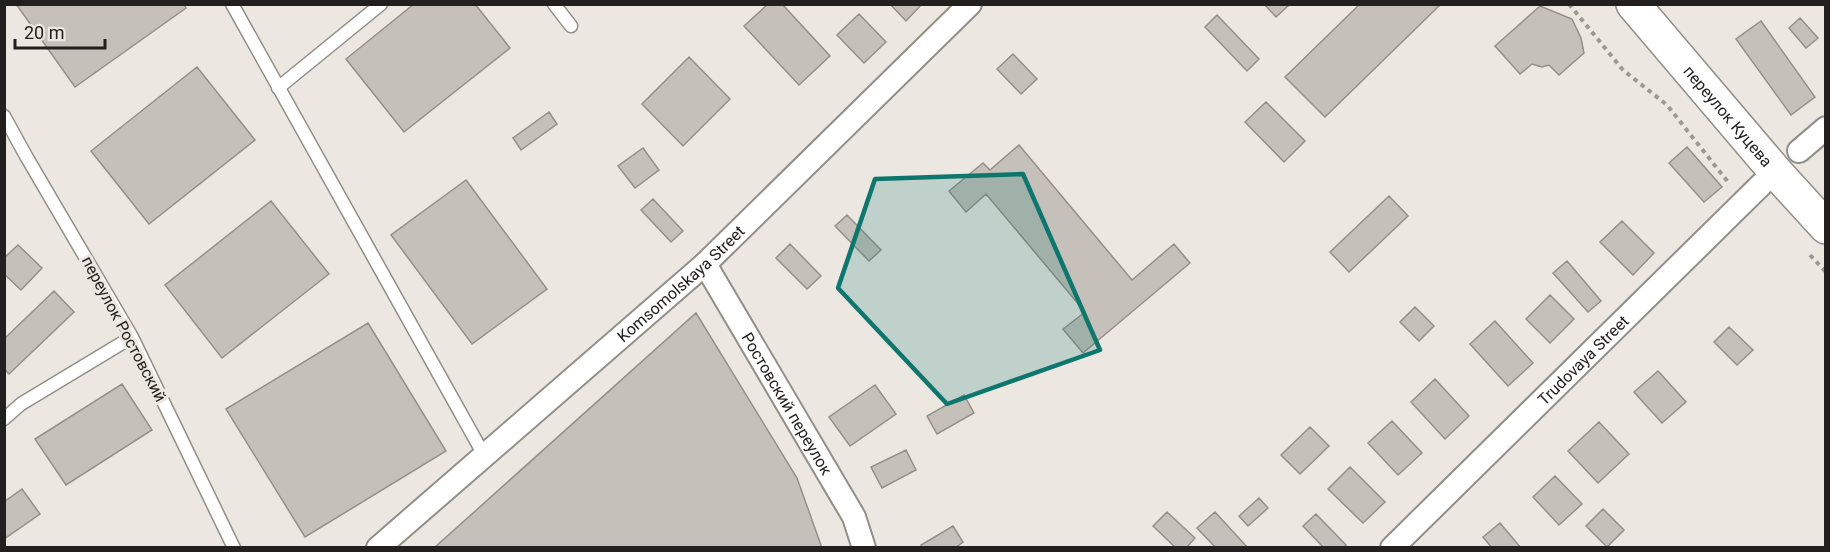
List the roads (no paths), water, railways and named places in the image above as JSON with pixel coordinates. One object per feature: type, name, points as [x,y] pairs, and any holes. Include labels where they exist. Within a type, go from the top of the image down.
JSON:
[{"type":"street","name":"Komsomolskaya Street","points":[[378,548],[705,264],[970,4]]},
{"type":"street","name":"переулок Куцева","points":[[1633,4],[1787,161],[1814,237]]},
{"type":"street","name":"Trudovaya Street","points":[[1392,548],[1744,201],[1826,128]]},
{"type":"street","name":"Ростовский переулок","points":[[705,264],[854,517],[864,548]]},
{"type":"lane","points":[[232,4],[484,455]]},
{"type":"lane","points":[[278,88],[381,4]]},
{"type":"lane","points":[[554,4],[571,27]]},
{"type":"lane","name":"переулок Ростовский","points":[[4,116],[132,337],[234,548]]},
{"type":"lane","points":[[4,419],[21,404],[132,337]]}]
